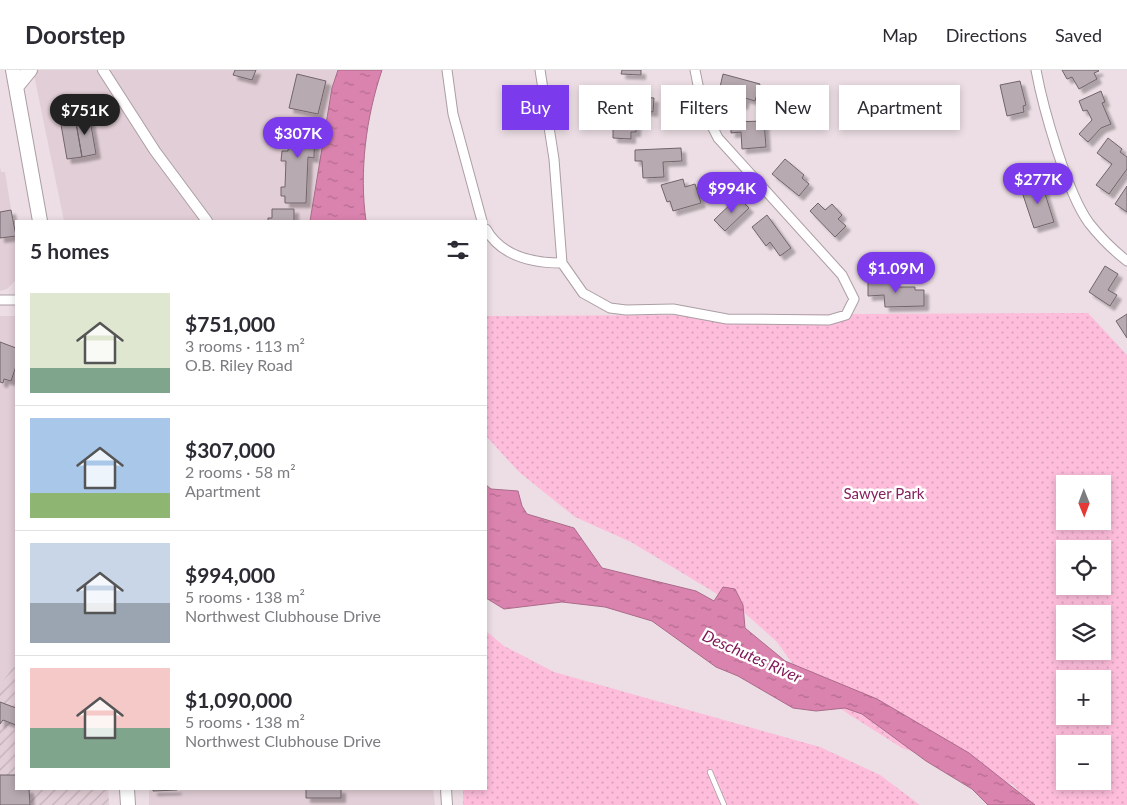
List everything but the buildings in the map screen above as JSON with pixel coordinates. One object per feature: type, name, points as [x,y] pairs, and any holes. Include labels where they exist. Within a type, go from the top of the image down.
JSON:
[{"type":"main road","points":[[13,70],[40,220]]},
{"type":"main road","points":[[16,86],[30,70]]},
{"type":"main road","points":[[127,790],[128,805]]},
{"type":"street","points":[[103,70],[154,151],[206,220]]},
{"type":"street","points":[[447,70],[453,114],[482,220]]},
{"type":"street","points":[[540,70],[554,159],[562,263],[583,293],[610,308],[626,310],[673,309],[739,320],[829,320],[846,315],[854,299],[842,275],[718,138],[707,119],[699,95],[695,70]]},
{"type":"street","points":[[1036,70],[1052,132],[1076,197],[1088,221],[1110,247],[1127,262]]},
{"type":"street","points":[[487,230],[502,248],[521,258],[539,263],[562,263]]},
{"type":"street","points":[[0,300],[15,300]]},
{"type":"street","points":[[446,790],[446,805]]},
{"type":"lane","points":[[710,772],[724,805]]},
{"type":"shaded area","points":[[33,70],[338,70],[332,88],[310,220],[64,220]]},
{"type":"shaded area","points":[[0,166],[1,172],[5,172],[15,234],[15,281],[7,289],[0,291]]},
{"type":"shaded area","points":[[0,316],[15,316],[15,664],[0,685]]},
{"type":"shaded area","points":[[15,664],[15,790],[108,790],[109,805],[0,805],[0,685]]},
{"type":"shaded area","points":[[149,790],[433,790],[435,805],[149,805]]},
{"type":"green space","name":"Sawyer Park","points":[[1088,313],[1127,355],[1127,805],[1031,805],[1013,785],[986,771],[948,765],[902,748],[809,687],[777,642],[737,606],[631,542],[575,517],[519,472],[487,437],[487,316]]},
{"type":"green space","points":[[487,632],[504,646],[554,672],[820,747],[880,775],[920,805],[463,805],[463,790],[487,790]]},
{"type":"water","points":[[338,70],[382,70],[376,88],[365,145],[363,183],[366,220],[310,220],[332,88]]},
{"type":"water","name":"Deschutes River","points":[[487,486],[491,489],[518,491],[522,506],[527,514],[574,528],[602,568],[696,591],[714,601],[723,587],[735,589],[743,605],[745,628],[785,661],[877,699],[969,753],[1035,805],[988,805],[972,789],[926,761],[862,714],[845,708],[816,711],[793,708],[738,676],[716,667],[652,621],[605,607],[562,602],[504,609],[487,599]]}]
